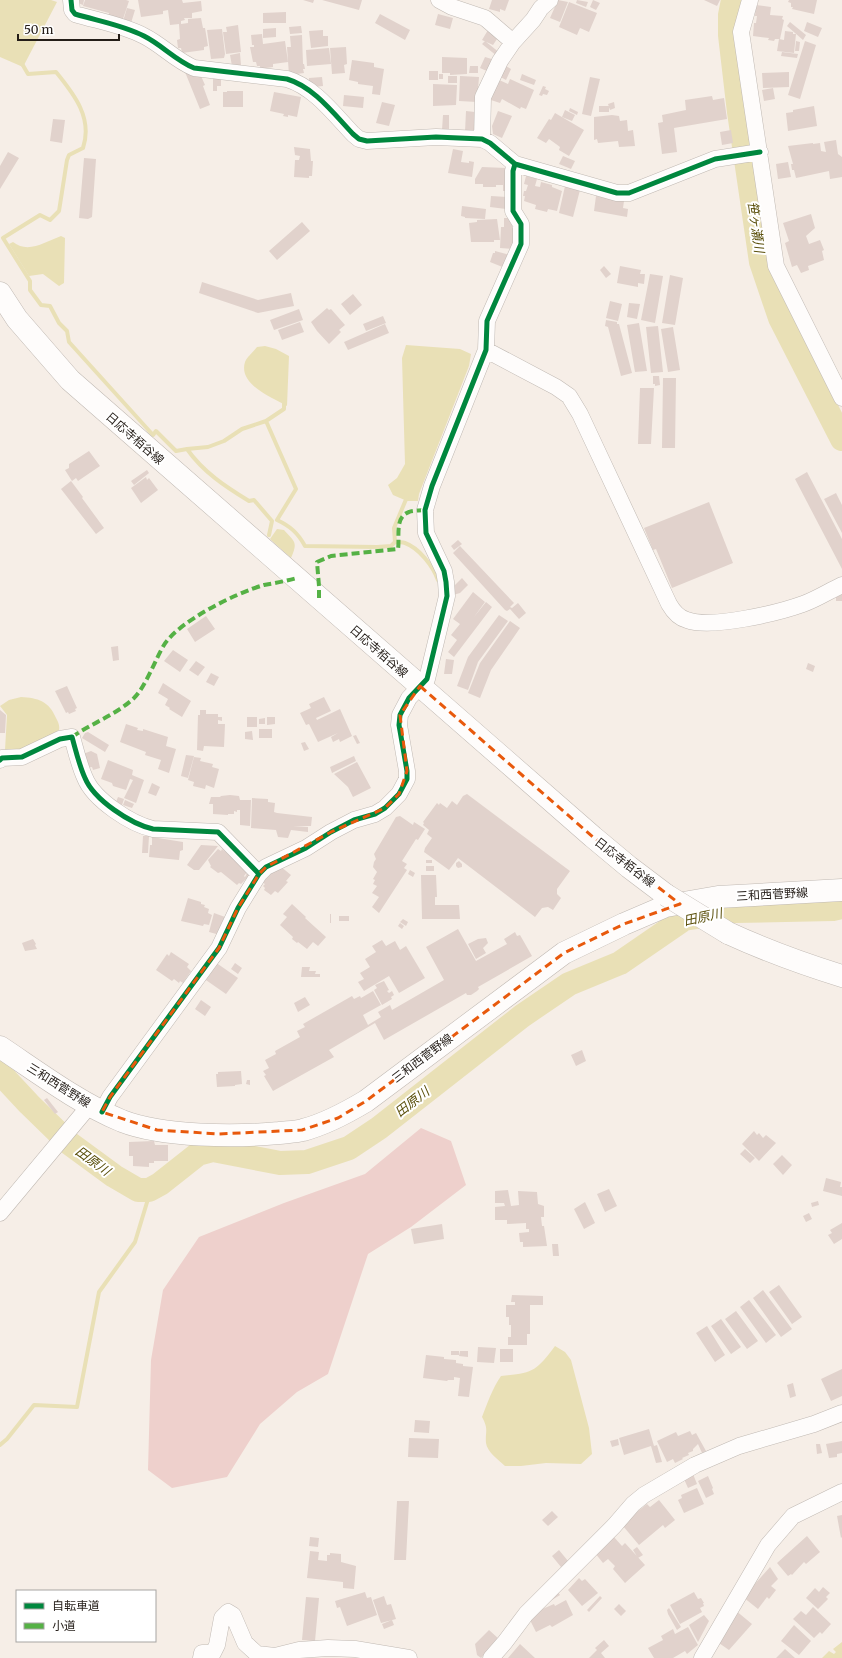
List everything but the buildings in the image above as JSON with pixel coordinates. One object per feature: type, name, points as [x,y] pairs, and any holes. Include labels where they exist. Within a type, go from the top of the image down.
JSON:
[{"type":"main road","name":"日応寺栢谷線","points":[[0,293],[17,319],[70,380],[629,867],[666,895],[728,932],[764,949],[842,976]]},
{"type":"main road","name":"三和西菅野線","points":[[0,1047],[96,1108],[139,1126],[176,1132],[219,1134],[261,1135],[302,1130],[338,1118],[366,1101],[564,953],[624,924],[666,906],[718,897],[842,890]]},
{"type":"street","points":[[71,0],[72,10],[75,14],[131,30],[145,36],[182,63],[194,68],[287,79],[296,82],[304,86],[360,138],[374,141],[436,137],[482,139],[490,143],[515,164],[617,193],[629,193],[715,159],[758,152]]},
{"type":"street","points":[[439,0],[452,7],[485,18],[513,42]]},
{"type":"street","points":[[482,139],[483,97],[500,61],[513,42],[533,20],[541,8],[550,0]]},
{"type":"street","points":[[750,0],[740,32],[776,266],[842,398]]},
{"type":"street","points":[[0,1213],[62,1138],[110,1097],[219,948],[238,908],[258,874],[266,867],[306,848],[331,832],[354,820],[375,814],[394,801],[404,787],[407,771],[399,725],[400,715],[409,698],[426,679],[430,668],[446,596],[444,571],[426,533],[425,510],[432,486],[486,350],[487,321],[521,244],[521,224],[513,211],[513,171],[515,164]]},
{"type":"street","points":[[486,350],[556,387],[569,396],[580,414],[669,604],[675,613],[686,620],[702,622],[730,621],[804,604],[842,585]]},
{"type":"street","points":[[0,760],[2,758],[22,757],[60,739],[72,737],[86,780],[111,809],[144,827],[153,829],[218,832],[258,874]]},
{"type":"street","points":[[491,1658],[526,1614],[614,1526],[633,1504],[644,1495],[696,1465],[739,1446],[814,1424],[842,1413]]},
{"type":"street","points":[[702,1658],[768,1545],[793,1516],[842,1492]]},
{"type":"street","points":[[201,1658],[202,1653],[213,1653],[217,1645],[222,1618],[228,1612],[233,1615],[245,1644],[257,1654],[275,1656],[299,1650],[328,1648],[355,1649],[409,1658]]},
{"type":"highlighted area","points":[[420,686],[593,837],[680,904],[624,924],[564,953],[366,1101],[338,1118],[302,1130],[219,1134],[157,1130],[102,1112],[110,1097],[219,948],[238,908],[259,874],[266,867],[331,832],[385,808],[399,794],[407,771],[400,715]]},
{"type":"shaded area","points":[[0,0],[51,0],[57,2],[23,67],[0,57]]},
{"type":"shaded area","points":[[61,236],[65,238],[64,283],[59,286],[43,274],[29,276],[9,244],[13,242],[25,247],[31,247],[43,244]]},
{"type":"shaded area","points":[[406,345],[460,349],[471,354],[469,366],[419,494],[418,501],[407,501],[393,495],[388,485],[397,478],[405,464],[402,358]]},
{"type":"shaded area","points":[[265,346],[276,349],[289,356],[287,406],[265,394],[251,384],[246,377],[244,370],[246,360],[257,347]]},
{"type":"shaded area","points":[[277,529],[284,530],[294,542],[295,545],[291,558],[270,539]]},
{"type":"shaded area","points":[[21,697],[33,698],[46,704],[53,712],[59,725],[59,730],[19,751],[5,750],[7,715],[0,706],[9,700]]},
{"type":"shaded area","points":[[421,1128],[451,1141],[466,1185],[411,1227],[368,1254],[328,1374],[297,1392],[260,1424],[227,1477],[172,1488],[148,1470],[151,1360],[163,1290],[199,1237],[284,1203],[365,1174]]},
{"type":"shaded area","points":[[555,1346],[565,1352],[571,1360],[589,1428],[592,1454],[581,1464],[546,1463],[505,1466],[491,1453],[486,1443],[486,1428],[482,1417],[490,1396],[501,1376],[520,1374],[532,1370],[543,1361]]},
{"type":"shaded area","points":[[842,1642],[842,1658],[822,1658],[829,1651],[834,1654],[836,1652],[833,1649]]},
{"type":"waterway","name":"笹ヶ瀬川","points":[[733,0],[730,15],[730,35],[739,112],[761,262],[780,318],[842,439]]},
{"type":"waterway","points":[[21,62],[28,74],[56,72],[80,107],[86,127],[83,148],[69,155],[67,160],[59,211],[50,220],[40,215],[3,238],[30,281],[30,290],[41,305],[50,306],[59,323],[67,331],[69,342],[153,435],[156,431],[176,451],[187,449],[200,465],[215,478],[249,501],[254,500],[272,521],[269,535]]},
{"type":"waterway","points":[[187,449],[208,447],[224,441],[242,429],[266,421],[284,409],[284,399]]},
{"type":"waterway","points":[[266,421],[296,489],[277,520],[293,530],[300,537],[305,546],[377,547],[391,546],[395,542],[404,543],[410,545],[425,558],[433,569],[438,580]]},
{"type":"waterway","points":[[395,542],[394,528],[407,497]]},
{"type":"waterway","name":"田原川","points":[[0,1073],[69,1143],[114,1176],[138,1190],[149,1190],[160,1184],[198,1154],[213,1150],[280,1163],[307,1162],[349,1148],[379,1128],[522,1016],[569,984],[620,963],[684,919],[735,911],[833,909],[842,907]]},
{"type":"waterway","points":[[0,1445],[7,1439],[34,1405],[77,1407],[99,1292],[135,1242],[148,1199],[149,1190]]},
{"type":"marked path","points":[[319,598],[317,562],[331,556],[398,549],[399,523],[401,518],[411,511],[425,510]]},
{"type":"marked path","points":[[72,737],[120,709],[134,698],[146,680],[164,645],[171,636],[182,627],[209,609],[239,594],[264,585],[297,578]]},
{"type":"cycle path","points":[[71,0],[72,10],[75,14],[136,32],[194,68],[287,79],[297,83],[306,88],[323,102],[359,139],[367,141],[436,137],[482,139],[490,143],[515,164],[617,193],[629,193],[715,159],[760,152]]},
{"type":"cycle path","points":[[259,874],[266,867],[306,848],[331,832],[354,820],[375,814],[385,808],[399,794],[407,779],[399,725],[400,715],[409,698],[427,679],[447,596],[444,571],[426,533],[425,510],[432,486],[486,350],[487,321],[521,244],[521,224],[513,211],[513,171],[515,164]]},
{"type":"cycle path","points":[[0,760],[2,758],[22,757],[60,739],[72,737],[85,778],[96,795],[114,810],[134,822],[153,829],[218,832],[259,874],[238,908],[219,948],[110,1097],[102,1112]]}]
